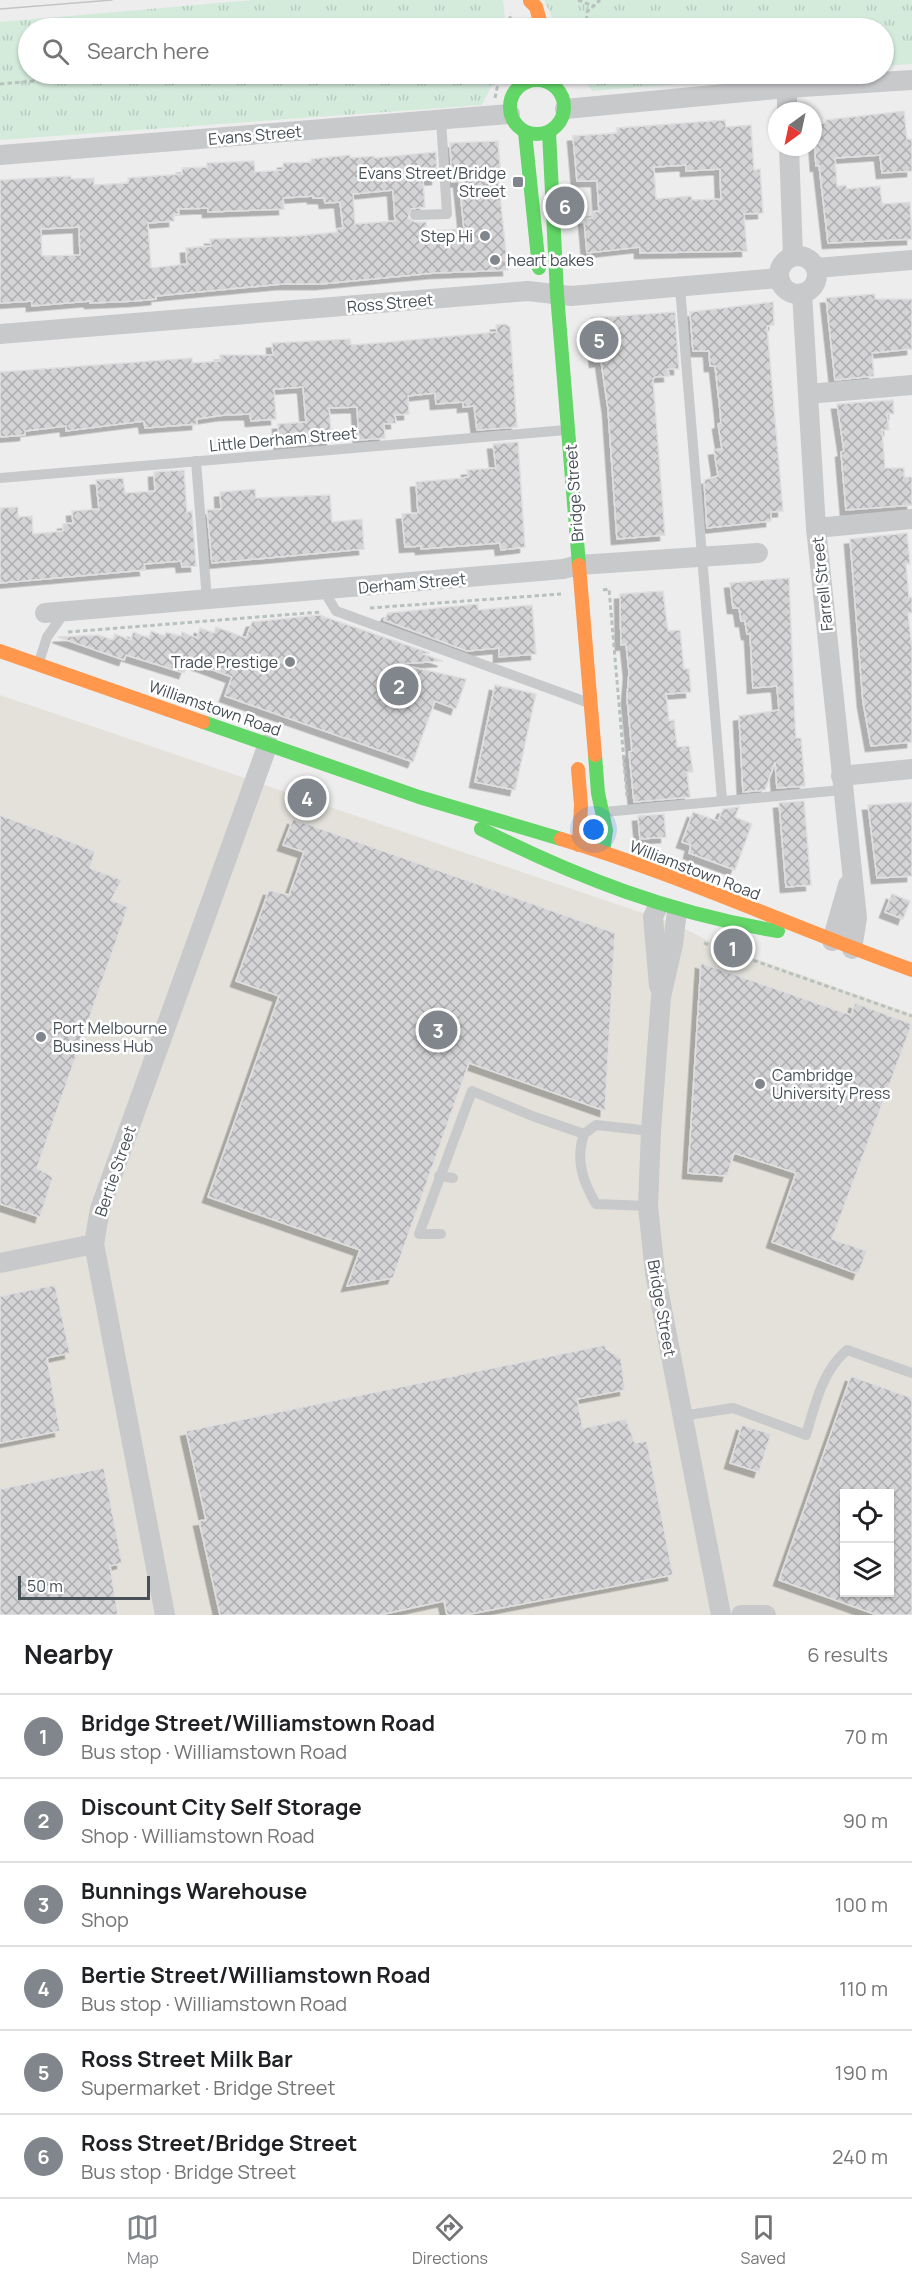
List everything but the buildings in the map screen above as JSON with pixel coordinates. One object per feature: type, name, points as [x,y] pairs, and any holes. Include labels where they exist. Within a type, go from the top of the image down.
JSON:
[{"type":"main road","points":[[525,14],[530,0],[536,7],[539,18]]},
{"type":"main road","points":[[514,84],[510,103],[501,114],[525,132],[533,134],[549,132],[557,126],[565,109],[556,84]]},
{"type":"main road","points":[[514,92],[525,84]]},
{"type":"main road","name":"Bridge Street","points":[[525,132],[569,430],[567,569],[592,704],[598,793],[604,812],[606,838],[603,852]]},
{"type":"main road","name":"Bridge Street","points":[[548,297],[549,132]]},
{"type":"main road","name":"Williamstown Road","points":[[0,651],[419,797],[603,852],[912,970]]},
{"type":"main road","points":[[577,757],[581,805],[579,844],[582,877]]},
{"type":"main road","name":"Williamstown Road","points":[[419,797],[535,857],[658,906],[736,926],[826,939]]},
{"type":"main road","points":[[582,877],[603,852]]},
{"type":"main road","points":[[658,906],[680,880]]},
{"type":"main road","points":[[677,911],[680,880]]},
{"type":"street","points":[[894,81],[912,80]]},
{"type":"street","points":[[565,109],[850,84]]},
{"type":"street","points":[[787,88],[788,102]]},
{"type":"street","name":"Evans Street","points":[[0,155],[501,114]]},
{"type":"street","points":[[789,156],[793,256]]},
{"type":"street","points":[[793,256],[809,259],[816,268],[816,281],[813,287],[802,293],[785,289],[779,278],[783,262],[793,256]]},
{"type":"street","points":[[816,268],[912,260]]},
{"type":"street","name":"Ross Street","points":[[0,334],[548,297],[779,278]]},
{"type":"street","name":"Farrell Street","points":[[802,293],[816,528],[857,918],[852,949]]},
{"type":"street","points":[[808,394],[912,386]]},
{"type":"street","points":[[816,528],[912,519]]},
{"type":"street","name":"Derham Street","points":[[45,613],[758,553]]},
{"type":"street","name":"Bertie Street","points":[[165,1615],[94,1244],[100,1209],[268,744]]},
{"type":"street","points":[[841,783],[912,769]]},
{"type":"street","name":"Farrell Street","points":[[826,939],[851,874]]},
{"type":"street","name":"Bridge Street","points":[[658,906],[654,912],[653,927],[661,997]]},
{"type":"street","name":"Bridge Street","points":[[677,911],[673,944],[661,997],[648,1206],[655,1273],[721,1615]]},
{"type":"street","points":[[0,1263],[94,1244]]},
{"type":"street","points":[[741,1615],[765,1615]]},
{"type":"lane","points":[[415,215],[447,214],[441,120]]},
{"type":"lane","points":[[680,287],[722,800]]},
{"type":"lane","name":"Little Derham Street","points":[[0,478],[569,430]]},
{"type":"lane","points":[[196,461],[207,600]]},
{"type":"lane","points":[[324,591],[336,610],[592,704]]},
{"type":"lane","points":[[38,664],[47,637],[65,612]]},
{"type":"lane","points":[[604,812],[722,800],[841,783]]},
{"type":"lane","points":[[441,1234],[419,1234],[472,1091],[535,1118],[584,1134]]},
{"type":"lane","points":[[648,1206],[596,1204],[585,1186],[580,1157],[584,1134],[596,1125],[651,1131]]},
{"type":"lane","points":[[439,1176],[453,1178]]},
{"type":"lane","points":[[682,1416],[733,1408],[806,1435],[822,1385],[835,1359],[847,1350],[912,1374]]},
{"type":"path","points":[[578,0],[593,6]]},
{"type":"path","points":[[587,18],[587,12],[600,0]]},
{"type":"path","points":[[0,84],[18,82]]},
{"type":"path","points":[[500,84],[501,114]]},
{"type":"path","points":[[700,942],[912,1016]]},
{"type":"shaded area","points":[[0,695],[675,924],[717,945],[912,1014],[912,1615],[0,1615]]},
{"type":"green space","points":[[253,0],[503,0],[505,18],[46,18]]},
{"type":"green space","points":[[544,0],[912,0],[912,64],[894,65],[894,18],[552,18]]},
{"type":"green space","points":[[18,20],[18,84],[494,84],[482,105],[0,140],[0,22]]},
{"type":"green space","points":[[587,84],[676,84],[592,91]]},
{"type":"tram line","points":[[0,9],[112,0]]},
{"type":"traffic: fast","points":[[522,84],[514,92],[510,102],[510,112],[514,122],[522,130],[532,134],[542,134],[552,130],[560,122],[564,107]]},
{"type":"traffic: fast","points":[[552,84],[560,92],[564,107]]},
{"type":"traffic: fast","points":[[525,132],[539,268]]},
{"type":"traffic: fast","points":[[549,132],[557,294],[579,565]]},
{"type":"traffic: fast","points":[[203,722],[419,797],[561,839]]},
{"type":"traffic: fast","points":[[595,755],[598,793],[606,830],[603,852]]},
{"type":"traffic: fast","points":[[481,829],[553,863],[625,892],[700,915],[778,931]]},
{"type":"traffic: slow","points":[[530,1],[536,7],[539,18]]},
{"type":"traffic: slow","points":[[579,565],[595,755]]},
{"type":"traffic: slow","points":[[0,651],[203,722]]},
{"type":"traffic: slow","points":[[578,769],[581,805],[579,845]]},
{"type":"traffic: slow","points":[[561,839],[694,885],[912,970]]},
{"type":"place","name":"Evans Street/Bridge Street","points":[[518,182]]},
{"type":"place","name":"Ross Street/Bridge Street","points":[[565,206]]},
{"type":"place","name":"Step Hi","points":[[485,236]]},
{"type":"place","name":"heart bakes","points":[[495,260]]},
{"type":"place","name":"Ross Street Milk Bar","points":[[599,340]]},
{"type":"place","name":"Trade Prestige","points":[[290,662]]},
{"type":"place","name":"Discount City Self Storage","points":[[399,686]]},
{"type":"place","name":"Bertie Street/Williamstown Road","points":[[307,798]]},
{"type":"place","name":"Bridge Street/Williamstown Road","points":[[733,948]]},
{"type":"place","name":"Bunnings Warehouse","points":[[438,1030]]},
{"type":"place","name":"Port Melbourne Business Hub","points":[[41,1037]]},
{"type":"place","name":"Cambridge University Press","points":[[760,1084]]}]
